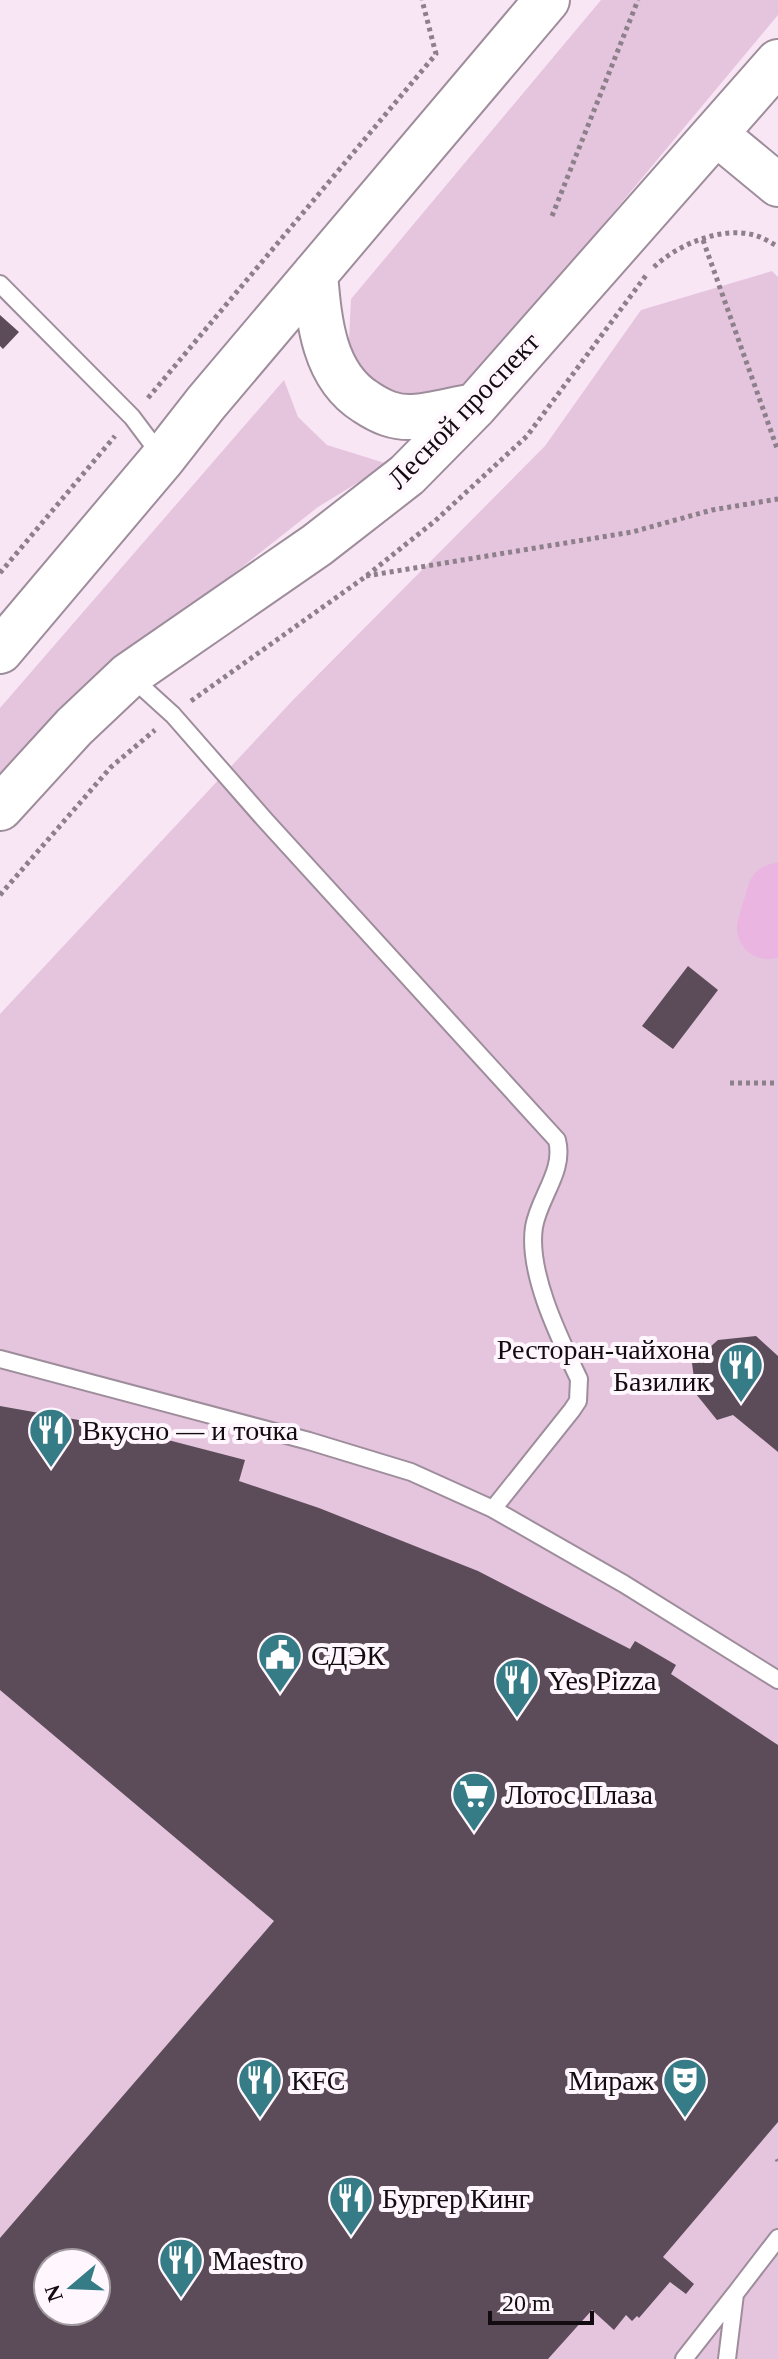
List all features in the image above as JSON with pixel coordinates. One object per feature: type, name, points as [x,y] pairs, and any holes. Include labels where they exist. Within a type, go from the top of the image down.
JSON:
[{"type":"main road","points":[[0,651],[547,0]]},
{"type":"main road","name":"Лесной проспект","points":[[0,808],[74,727],[129,675],[317,545],[407,475],[475,406],[778,62]]},
{"type":"main road","points":[[315,274],[319,318],[326,348],[336,371],[356,396],[384,413],[413,417],[475,406]]},
{"type":"street","points":[[715,133],[778,185]]},
{"type":"lane","points":[[0,284],[132,417],[163,458]]},
{"type":"lane","points":[[129,675],[173,715],[557,1140],[559,1163],[542,1201],[534,1229],[537,1268],[548,1311],[579,1379],[580,1390],[572,1410],[493,1509]]},
{"type":"lane","points":[[0,1359],[323,1445],[411,1472],[493,1509],[624,1584],[778,1680]]},
{"type":"lane","points":[[684,2359],[778,2238]]},
{"type":"lane","points":[[727,2359],[735,2294]]},
{"type":"path","points":[[0,573],[436,54],[422,0]]},
{"type":"path","points":[[552,216],[638,0]]},
{"type":"path","points":[[703,240],[778,451]]},
{"type":"path","points":[[365,577],[632,532],[712,510],[778,499]]},
{"type":"path","points":[[730,1083],[778,1083]]},
{"type":"shaded area","points":[[601,0],[778,0],[778,15],[462,394],[402,410],[348,360],[351,299]]},
{"type":"shaded area","points":[[772,271],[778,277],[778,2359],[0,2359],[0,1014],[293,700],[545,446],[641,310]]},
{"type":"shaded area","points":[[284,380],[298,417],[327,445],[388,464],[318,507],[109,672],[0,786],[0,708]]},
{"type":"building","points":[[0,315],[19,332],[3,349],[0,346]]},
{"type":"building","points":[[688,966],[718,990],[673,1049],[642,1026]]},
{"type":"building","name":"Ресторан-чайхона Базилик","points":[[756,1336],[778,1356],[778,1452],[733,1415],[717,1420],[696,1394],[692,1363],[718,1340]]},
{"type":"building","name":"Лотос Плаза","points":[[0,1406],[118,1427],[245,1460],[239,1481],[319,1508],[478,1571],[630,1649],[635,1641],[676,1665],[671,1674],[778,1745],[778,2122],[663,2257],[694,2284],[686,2294],[670,2282],[639,2318],[637,2316],[632,2321],[626,2315],[614,2330],[592,2310],[548,2359],[0,2359],[0,2238],[274,1921],[0,1690]]},
{"type":"waterway","points":[[768,928],[778,894]]},
{"type":"place","name":"Ресторан-чайхона Базилик","points":[[741,1404]]},
{"type":"place","name":"Вкусно — и точка","points":[[51,1469]]},
{"type":"place","name":"СДЭК","points":[[280,1694]]},
{"type":"place","name":"Yes Pizza","points":[[517,1719]]},
{"type":"place","name":"Лотос Плаза","points":[[474,1833]]},
{"type":"place","name":"KFC","points":[[260,2119]]},
{"type":"place","name":"Мираж","points":[[685,2119]]},
{"type":"place","name":"Бургер Кинг","points":[[351,2237]]},
{"type":"place","name":"Maestro","points":[[181,2299]]}]
